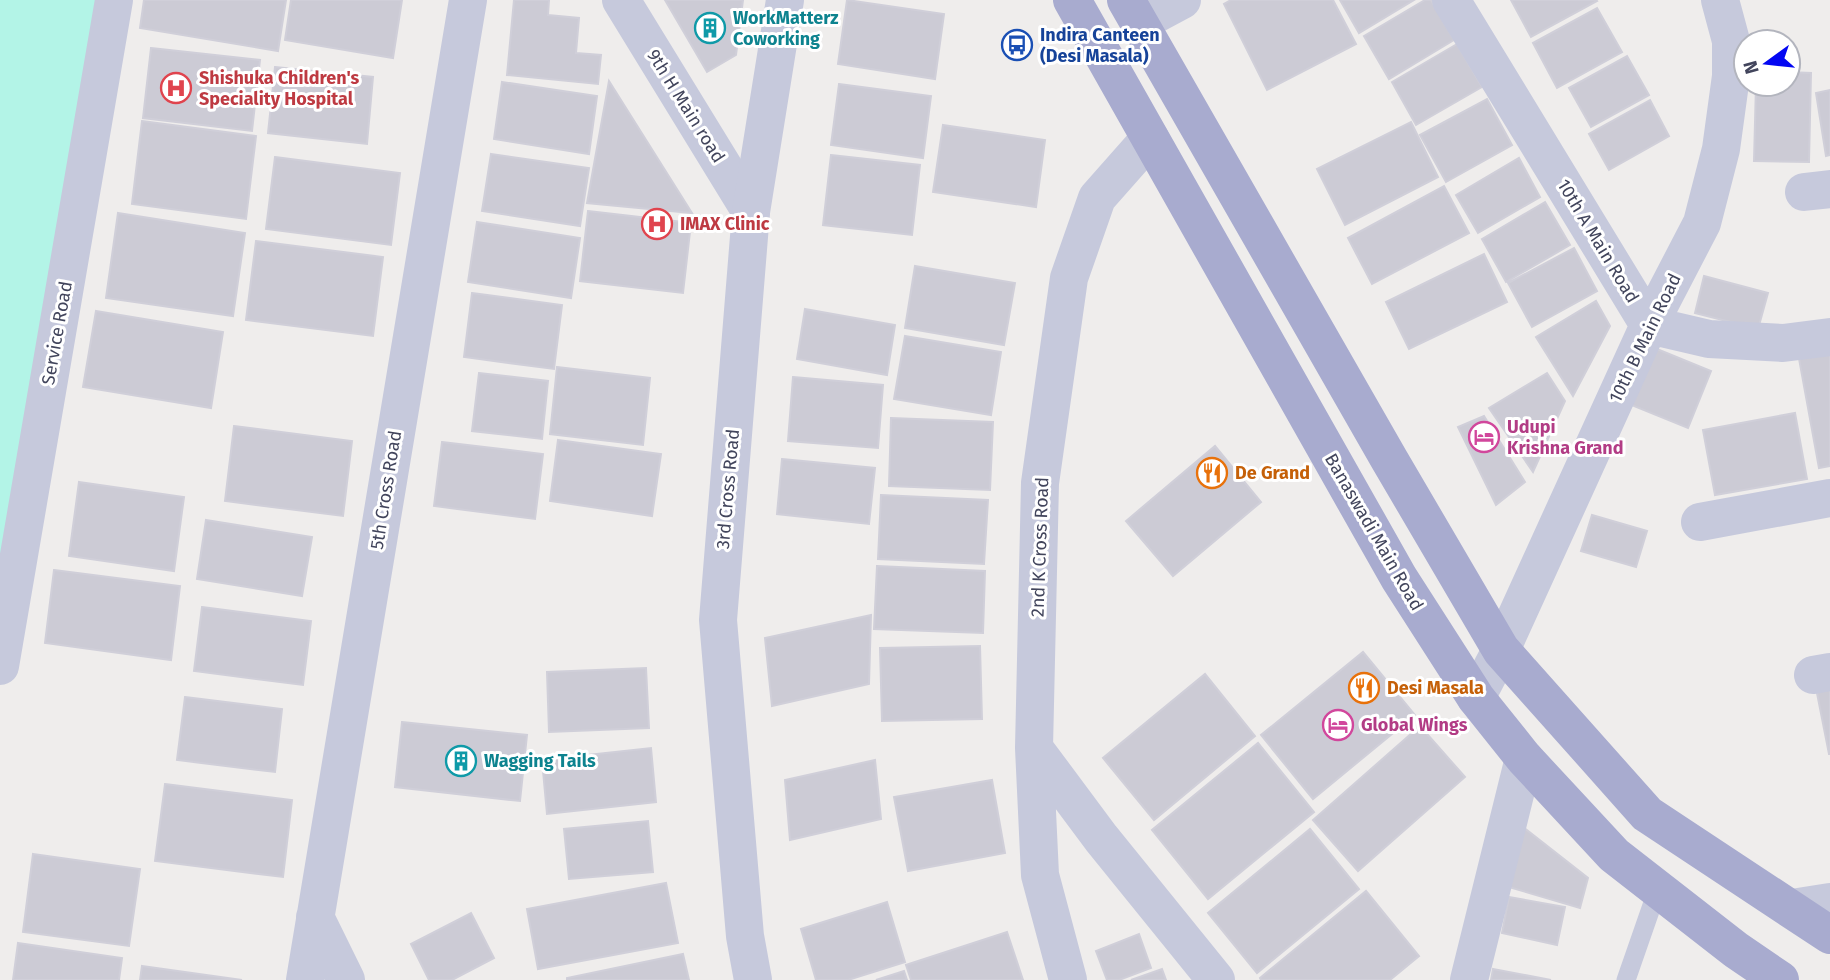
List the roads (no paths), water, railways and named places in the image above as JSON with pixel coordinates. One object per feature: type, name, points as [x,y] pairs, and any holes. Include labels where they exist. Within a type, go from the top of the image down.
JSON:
[{"type":"main road","name":"Banaswadi Main Road","points":[[1072,0],[1399,578],[1476,698],[1524,758],[1614,855],[1736,950],[1780,980]]},
{"type":"main road","points":[[1133,12],[1388,459],[1501,650],[1647,814],[1793,908],[1830,935]]},
{"type":"street","name":"Service Road","points":[[0,666],[114,0]]},
{"type":"street","name":"5th Cross Road","points":[[305,980],[468,0]]},
{"type":"street","name":"9th H Main road","points":[[621,0],[751,212]]},
{"type":"street","name":"3rd Cross Road","points":[[753,980],[745,936],[718,620],[751,212],[785,0]]},
{"type":"street","points":[[1133,12],[1182,0]]},
{"type":"street","name":"10th A Main Road","points":[[1451,0],[1649,325]]},
{"type":"street","name":"10th B Main Road","points":[[1476,698],[1501,650],[1649,325],[1702,223],[1721,149],[1731,76],[1731,41],[1720,0]]},
{"type":"street","name":"2nd K Cross Road","points":[[1068,980],[1040,876],[1034,748],[1040,483],[1069,278],[1097,198],[1150,138]]},
{"type":"street","points":[[1649,325],[1709,339],[1783,343],[1830,337]]},
{"type":"street","points":[[1700,522],[1830,499]]},
{"type":"street","points":[[1034,748],[1101,838],[1216,980]]},
{"type":"street","points":[[1469,980],[1524,758]]},
{"type":"street","points":[[1793,908],[1830,902]]},
{"type":"street","points":[[315,917],[346,980]]},
{"type":"lane","points":[[1626,980],[1658,888]]},
{"type":"place","name":"WorkMatterz Coworking","points":[[710,28]]},
{"type":"place","name":"Indira Canteen (Desi Masala)","points":[[1017,45]]},
{"type":"place","name":"Shishuka Children's Speciality Hospital","points":[[176,88]]},
{"type":"place","name":"IMAX Clinic","points":[[657,224]]},
{"type":"place","name":"Udupi Krishna Grand","points":[[1484,437]]},
{"type":"place","name":"De Grand","points":[[1212,473]]},
{"type":"place","name":"Desi Masala","points":[[1364,688]]},
{"type":"place","name":"Global Wings","points":[[1338,725]]},
{"type":"place","name":"Wagging Tails","points":[[461,761]]}]
